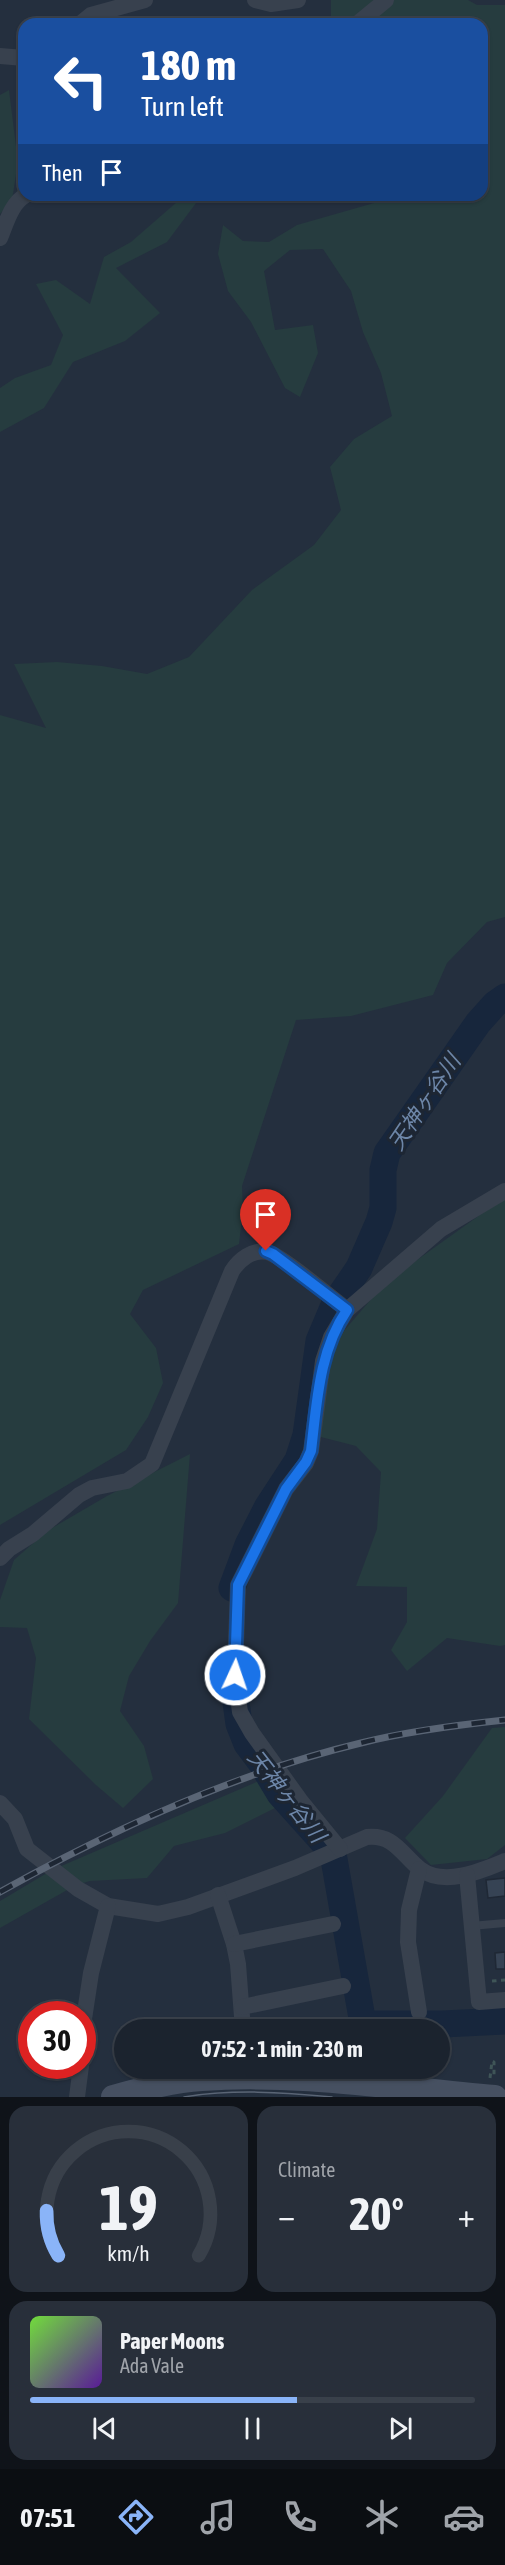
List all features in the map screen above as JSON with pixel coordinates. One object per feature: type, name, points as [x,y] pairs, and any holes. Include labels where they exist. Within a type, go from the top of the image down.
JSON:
[{"type":"main road","points":[[113,2097],[164,2084],[201,2079]]},
{"type":"main road","points":[[306,2079],[495,2097]]},
{"type":"street","points":[[88,18],[145,0]]},
{"type":"street","points":[[255,0],[271,4],[298,0]]},
{"type":"street","points":[[364,18],[386,0]]},
{"type":"street","points":[[0,56],[18,58]]},
{"type":"street","points":[[0,238],[9,215],[18,201]]},
{"type":"street","points":[[334,1851],[252,1733],[240,1712],[235,1675],[238,1585],[286,1489],[306,1462],[311,1451],[323,1361],[340,1305],[441,1229],[505,1191]]},
{"type":"street","points":[[0,1558],[9,1549],[33,1534],[79,1495],[92,1488],[127,1481],[152,1464],[232,1271],[245,1256],[257,1252],[273,1254],[340,1305]]},
{"type":"street","points":[[0,1803],[15,1819],[27,1849],[78,1889],[108,1906],[158,1914],[188,1907],[295,1868],[367,1837],[377,1836],[396,1844],[419,1869],[431,1874],[467,1875],[505,1861]]},
{"type":"street","points":[[419,1869],[409,1910],[408,1942],[419,2012]]},
{"type":"street","points":[[467,1875],[479,2002],[505,2000]]},
{"type":"street","points":[[218,1895],[234,1944],[243,2019]]},
{"type":"street","points":[[87,2001],[91,1973],[108,1906]]},
{"type":"street","points":[[234,1944],[333,1924]]},
{"type":"street","points":[[242,2007],[343,1986]]},
{"type":"street","points":[[77,2097],[79,2079]]},
{"type":"lane","points":[[471,1926],[505,1923]]},
{"type":"green space","points":[[331,0],[468,0],[477,5],[505,5],[505,917],[487,922],[447,963],[433,995],[351,1016],[296,1020],[242,1186],[243,1209],[239,1244],[143,1290],[130,1314],[156,1348],[163,1383],[148,1417],[126,1450],[0,1525],[0,715],[46,728],[14,664],[57,662],[102,666],[147,674],[189,657],[252,590],[314,545],[341,510],[330,467],[354,439],[392,416],[381,373],[363,332],[351,291],[323,249],[290,250],[264,271],[275,330],[313,325],[318,353],[300,397],[285,388],[251,322],[228,291],[218,254],[223,225],[243,241],[269,242],[297,225],[381,201],[488,201],[488,18],[331,18]]},
{"type":"green space","points":[[9,90],[18,162],[12,200],[0,214],[0,95]]},
{"type":"green space","points":[[178,201],[198,201],[167,242],[116,268],[160,313],[125,341],[73,362],[44,408],[0,432],[0,388],[15,378],[51,365],[63,335],[36,284],[56,280],[90,304],[104,257],[131,242]]},
{"type":"green space","points":[[505,1197],[505,1645],[447,1638],[407,1671],[391,1650],[407,1622],[407,1587],[356,1586],[377,1529],[381,1472],[356,1446],[317,1436],[324,1387],[337,1339],[385,1283]]},
{"type":"green space","points":[[190,1454],[178,1603],[150,1641],[129,1676],[120,1711],[144,1746],[153,1779],[123,1808],[96,1785],[29,1719],[36,1658],[27,1628],[0,1627],[0,1600],[14,1560],[47,1531],[107,1496]]},
{"type":"green space","points":[[505,1727],[505,1845],[487,1859],[431,1865],[405,1838],[443,1796],[492,1728]]},
{"type":"green space","points":[[261,1780],[277,1807],[225,1833],[174,1846],[147,1878],[90,1881],[76,1885],[0,1928],[0,1901],[52,1870]]},
{"type":"building","points":[[505,1878],[505,1896],[488,1898],[486,1880]]},
{"type":"building","points":[[505,1952],[505,1969],[496,1969],[495,1953]]},
{"type":"waterway","name":"天神ヶ谷川","points":[[232,1588],[248,1545],[268,1506],[298,1460],[306,1435],[319,1341],[335,1303],[359,1268],[379,1222],[383,1208],[383,1170],[387,1153],[478,1023],[495,1004],[505,997]]},
{"type":"waterway","name":"天神ヶ谷川","points":[[235,1695],[239,1724],[247,1744],[280,1794],[324,1843],[334,1859],[362,2018],[369,2024],[505,2021]]},
{"type":"tram line","points":[[184,2097],[258,2092],[332,2097]]},
{"type":"railway","points":[[0,1892],[131,1825],[267,1770],[314,1755],[379,1739],[433,1729],[505,1720]]},
{"type":"route","points":[[235,1675],[238,1585],[286,1489],[300,1472],[311,1451],[323,1361],[331,1337],[347,1310],[266,1251]]}]
